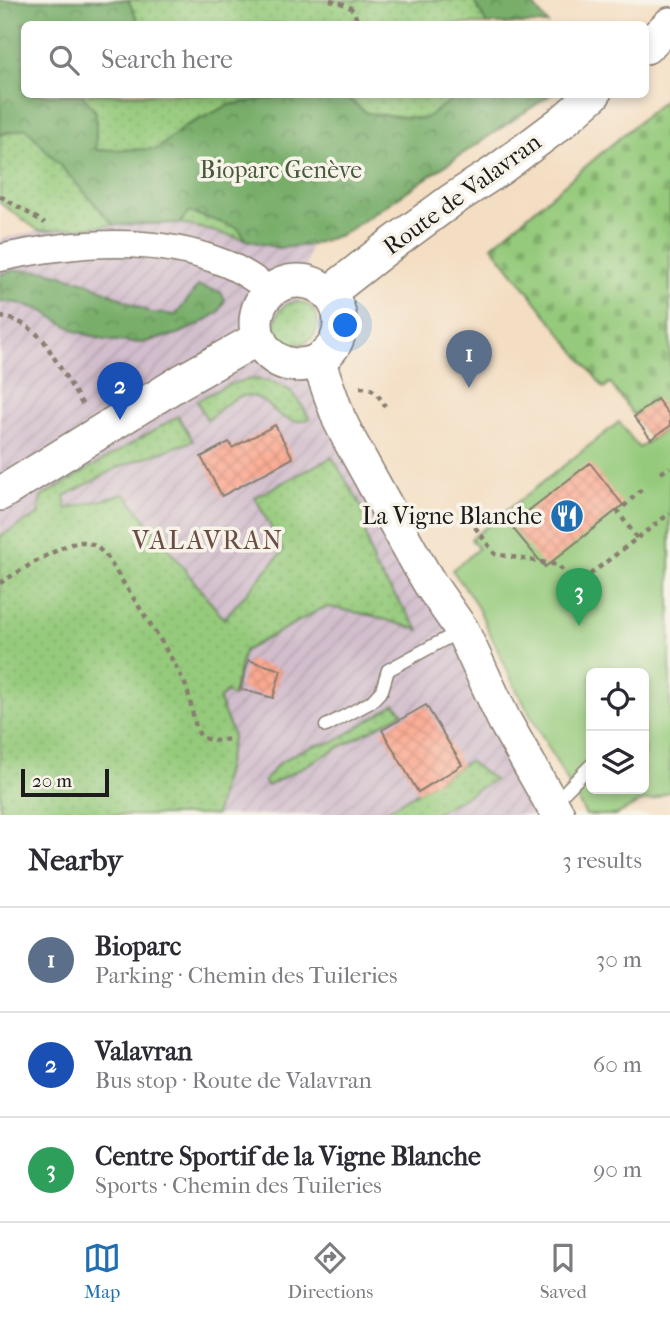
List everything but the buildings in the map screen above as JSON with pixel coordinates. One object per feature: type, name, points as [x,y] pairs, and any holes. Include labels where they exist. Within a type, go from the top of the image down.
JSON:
[{"type":"street","points":[[649,44],[670,24]]},
{"type":"street","name":"Route de Valavran","points":[[329,293],[452,200],[498,170],[589,98]]},
{"type":"street","points":[[0,258],[65,247],[113,244],[161,247],[201,254],[224,262],[271,290]]},
{"type":"street","points":[[294,280],[319,285],[329,293],[339,312],[341,323],[335,344],[328,353],[318,360],[290,364],[277,359],[266,350],[256,326],[257,312],[262,300],[271,290],[294,280]]},
{"type":"street","points":[[0,494],[182,381],[259,338]]},
{"type":"street","points":[[318,360],[349,439],[423,573],[462,630],[504,720],[555,810]]},
{"type":"lane","points":[[330,706],[331,723],[372,702],[382,690],[388,670],[462,630]]},
{"type":"lane","points":[[555,810],[586,771]]},
{"type":"path","points":[[330,0],[352,9],[357,21]]},
{"type":"path","points":[[0,196],[41,220]]},
{"type":"path","points":[[0,317],[21,322],[44,341],[90,417]]},
{"type":"path","points":[[352,387],[371,388],[385,406]]},
{"type":"path","points":[[661,473],[670,467]]},
{"type":"path","points":[[637,538],[618,512],[643,488]]},
{"type":"path","points":[[469,519],[495,555],[558,565],[571,581],[580,582],[670,513]]},
{"type":"path","points":[[0,583],[75,542],[98,547],[165,648],[192,703],[196,727],[201,737],[212,741],[232,739]]},
{"type":"shaded area","points":[[180,223],[279,248],[310,245],[296,320],[558,815],[0,815],[0,239],[39,231]]},
{"type":"green space","name":"Bioparc Genève","points":[[0,0],[529,0],[546,21],[21,21],[21,98],[546,98],[343,234],[310,245],[279,248],[180,223],[39,231],[0,203]]},
{"type":"green space","name":"Bioparc Genève","points":[[0,0],[128,0],[138,21],[21,21],[21,98],[84,98],[96,112],[96,150],[157,149],[185,126],[229,105],[270,98],[347,98],[367,113],[424,119],[454,98],[546,98],[343,234],[310,245],[279,248],[246,240],[238,228],[189,212],[180,223],[114,225],[26,128],[0,135]]},
{"type":"green space","points":[[473,0],[529,0],[546,21],[485,21]]},
{"type":"green space","points":[[670,95],[670,426],[651,439],[610,383],[604,388],[492,246]]},
{"type":"green space","points":[[17,270],[47,271],[89,283],[151,313],[176,315],[198,286],[221,292],[225,300],[219,312],[178,334],[141,343],[105,340],[76,331],[41,310],[0,301],[0,274]]},
{"type":"green space","points":[[297,302],[312,308],[318,323],[312,338],[297,344],[282,338],[276,323],[282,308]]},
{"type":"green space","points":[[256,379],[276,383],[289,390],[310,419],[286,419],[262,400],[248,396],[231,401],[207,420],[197,401],[225,386]]},
{"type":"green space","points":[[178,416],[193,441],[121,466],[65,496],[66,509],[125,494],[224,619],[283,551],[255,497],[332,457],[365,512],[366,537],[374,566],[419,630],[373,616],[329,607],[244,651],[233,697],[226,692],[219,700],[233,735],[216,815],[0,815],[0,536],[38,515],[41,497]]},
{"type":"green space","points":[[619,422],[639,448],[670,426],[670,791],[653,800],[642,801],[616,815],[586,815],[516,689],[481,614],[452,570],[478,549],[471,539]]},
{"type":"green space","points":[[395,704],[403,713],[268,786],[264,781],[278,764],[296,753],[316,745],[334,742]]},
{"type":"green space","points":[[469,761],[494,780],[432,815],[379,815]]},
{"type":"place","name":"Bioparc","points":[[469,388]]},
{"type":"place","name":"Valavran","points":[[120,420]]},
{"type":"place","name":"La Vigne Blanche","points":[[567,516]]},
{"type":"place","name":"Centre Sportif de la Vigne Blanche","points":[[579,626]]},
{"type":"district","name":"VALAVRAN","points":[[208,540]]}]
